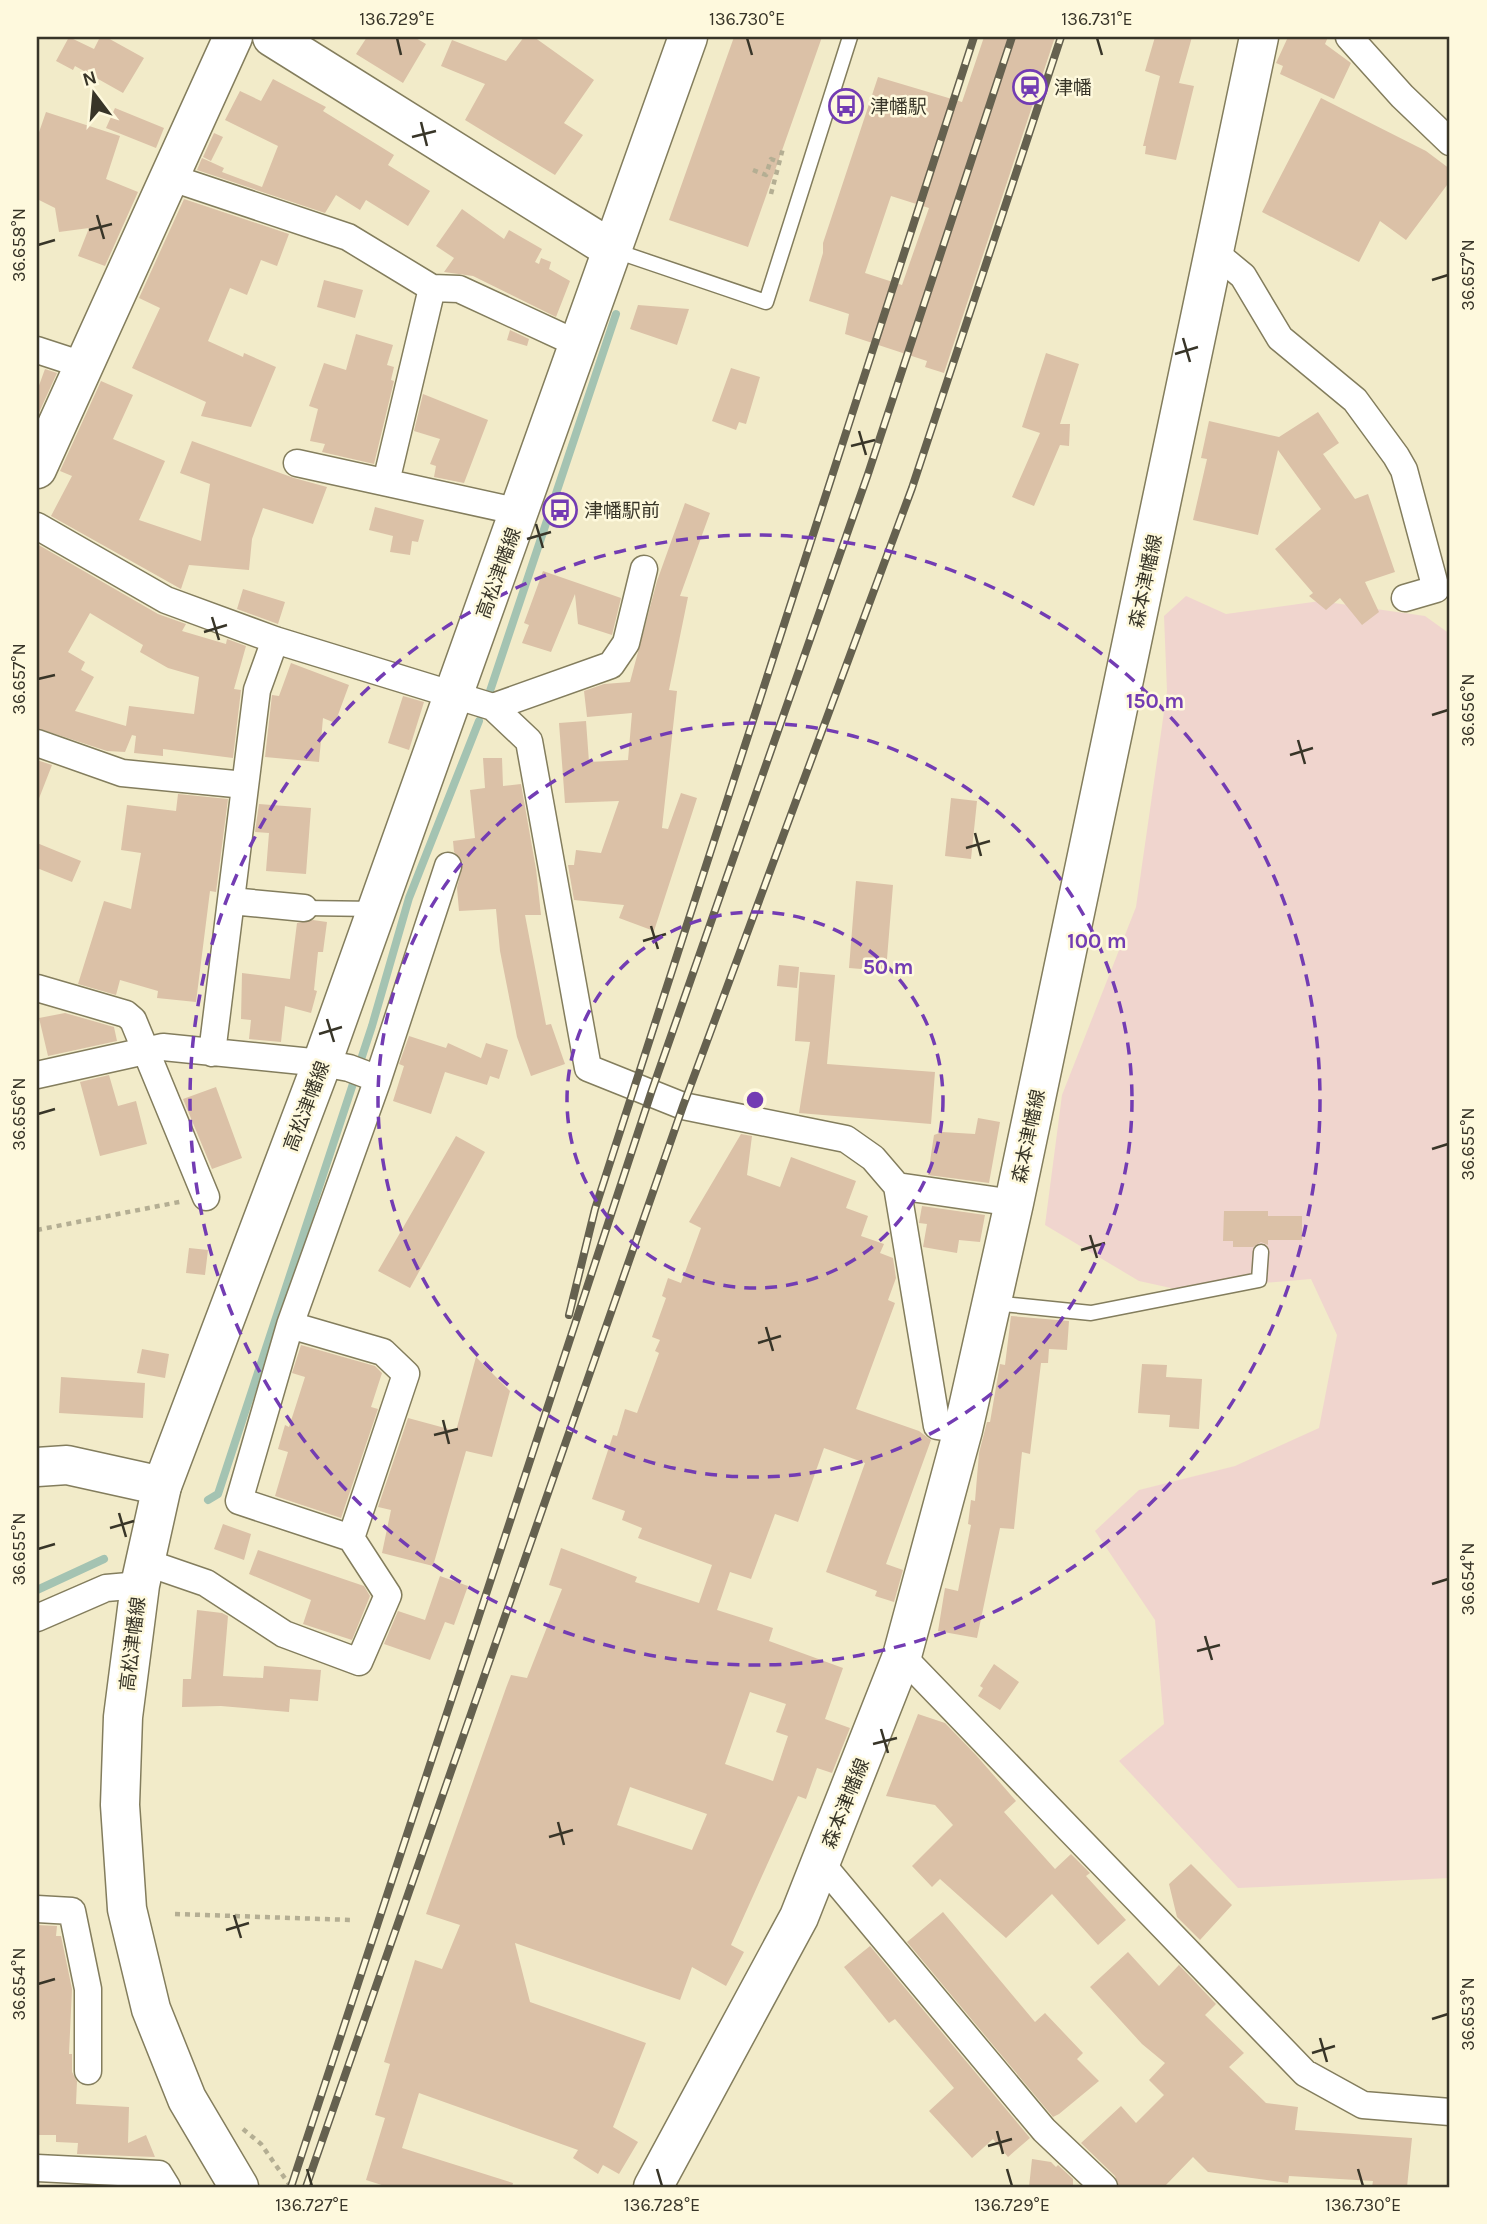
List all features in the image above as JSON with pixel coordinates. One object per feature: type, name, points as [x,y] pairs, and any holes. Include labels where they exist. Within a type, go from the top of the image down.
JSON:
[{"type":"main road","points":[[37,469],[233,37]]},
{"type":"main road","points":[[272,37],[611,249]]},
{"type":"main road","name":"高松津幡線","points":[[232,2177],[187,2099],[151,2009],[127,1909],[120,1805],[122,1742],[142,1573],[162,1486],[354,1071],[377,909],[688,37]]},
{"type":"main road","name":"森本津幡線","points":[[653,2187],[799,1917],[902,1656],[963,1430],[1014,1203],[1259,37]]},
{"type":"main road","points":[[37,1467],[67,1465],[162,1486]]},
{"type":"street","points":[[1349,37],[1402,96],[1450,142]]},
{"type":"street","points":[[169,177],[348,237],[432,288],[459,289],[578,344]]},
{"type":"street","points":[[1214,252],[1243,276],[1280,338],[1355,400],[1405,470],[1436,589],[1405,598]]},
{"type":"street","points":[[386,482],[432,288]]},
{"type":"street","points":[[37,350],[83,365]]},
{"type":"street","points":[[297,463],[520,512]]},
{"type":"street","points":[[37,526],[166,600],[275,640],[493,707],[529,741],[587,1068],[683,1106],[846,1139],[873,1158],[897,1186],[937,1426],[963,1430]]},
{"type":"street","points":[[493,707],[611,665],[626,643],[645,569]]},
{"type":"street","points":[[212,1054],[257,690],[275,640]]},
{"type":"street","points":[[37,743],[122,773],[245,785]]},
{"type":"street","points":[[37,1618],[142,1573],[206,1583],[284,1634],[359,1662],[388,1595],[351,1538],[239,1501],[290,1325],[354,1071],[448,866]]},
{"type":"street","points":[[231,901],[304,908]]},
{"type":"street","points":[[37,988],[126,1014],[138,1029],[205,1197]]},
{"type":"street","points":[[37,1075],[163,1047],[354,1071]]},
{"type":"street","points":[[897,1186],[1014,1203]]},
{"type":"street","points":[[290,1325],[383,1352],[406,1374],[351,1538]]},
{"type":"street","points":[[902,1656],[1305,2073],[1363,2105],[1450,2112]]},
{"type":"street","points":[[821,1863],[1044,2130],[1104,2187]]},
{"type":"street","points":[[37,1909],[72,1910],[88,1989],[88,2071]]},
{"type":"street","points":[[37,2168],[159,2174],[167,2187]]},
{"type":"lane","points":[[611,249],[766,302],[850,37]]},
{"type":"lane","points":[[304,908],[377,909]]},
{"type":"lane","points":[[991,1303],[1091,1313],[1259,1280],[1261,1252]]},
{"type":"path","points":[[772,194],[783,148]]},
{"type":"path","points":[[753,170],[766,175],[771,159],[779,162]]},
{"type":"path","points":[[37,1230],[205,1197]]},
{"type":"path","points":[[176,1914],[352,1920]]},
{"type":"path","points":[[261,2144],[291,2187]]},
{"type":"shaded area","points":[[1186,596],[1226,614],[1320,601],[1425,616],[1450,634],[1450,1878],[1238,1888],[1119,1761],[1164,1724],[1155,1620],[1095,1531],[1139,1490],[1235,1466],[1319,1428],[1337,1335],[1311,1279],[1180,1290],[1139,1281],[1045,1225],[1062,1095],[1136,907],[1167,691],[1164,616]]},
{"type":"building","points":[[69,37],[94,49],[100,37],[106,37],[144,58],[123,93],[75,66],[73,70],[56,61]]},
{"type":"building","points":[[367,37],[414,37],[426,44],[403,83],[356,54]]},
{"type":"building","points":[[524,37],[534,37],[594,80],[564,123],[583,135],[555,175],[465,120],[485,84],[441,66],[452,40],[506,61]]},
{"type":"building","points":[[734,37],[822,37],[748,247],[669,220]]},
{"type":"building","points":[[984,37],[1055,37],[944,373],[925,367],[927,361],[845,334],[849,314],[809,301],[823,253],[823,243],[878,77],[962,102]],"holes":[[[891,196],[929,208],[902,285],[865,273]]]},
{"type":"building","points":[[1155,37],[1192,37],[1179,83],[1194,86],[1176,160],[1145,154],[1146,146],[1143,146],[1160,76],[1145,71]]},
{"type":"building","points":[[1288,37],[1328,37],[1325,44],[1351,63],[1334,99],[1280,74],[1283,66],[1276,63]]},
{"type":"building","points":[[273,79],[326,107],[323,111],[394,155],[388,165],[430,191],[408,226],[366,200],[360,210],[336,195],[325,213],[197,170],[202,158],[224,168],[222,172],[262,187],[278,146],[225,120],[240,91],[261,101]]},
{"type":"building","points":[[1321,98],[1426,151],[1450,169],[1450,181],[1406,240],[1380,221],[1359,262],[1262,212]]},
{"type":"building","points":[[115,108],[164,128],[156,148],[106,128]]},
{"type":"building","points":[[46,112],[120,136],[106,179],[138,192],[105,266],[78,256],[89,228],[59,232],[55,208],[37,199],[37,138]]},
{"type":"building","points":[[214,133],[223,137],[211,161],[203,157]]},
{"type":"building","points":[[184,199],[289,234],[277,266],[261,260],[247,295],[230,288],[208,341],[243,357],[244,353],[276,367],[251,427],[201,416],[206,402],[132,368],[160,308],[139,298]]},
{"type":"building","points":[[462,209],[504,239],[509,230],[542,249],[535,262],[539,264],[541,258],[551,262],[549,269],[570,281],[556,317],[473,276],[444,272],[454,258],[436,246]]},
{"type":"building","points":[[324,280],[363,290],[355,318],[317,307]]},
{"type":"building","points":[[638,305],[689,309],[677,345],[630,329]]},
{"type":"building","points":[[510,330],[529,339],[527,346],[507,340]]},
{"type":"building","points":[[356,334],[393,345],[387,365],[394,367],[391,380],[394,381],[374,464],[322,452],[325,444],[310,441],[318,409],[309,406],[324,363],[346,370]]},
{"type":"building","points":[[1046,353],[1079,364],[1060,424],[1070,424],[1069,446],[1060,445],[1034,506],[1012,497],[1040,433],[1022,427]]},
{"type":"building","points":[[731,368],[760,377],[746,424],[739,422],[736,430],[712,421]]},
{"type":"building","points":[[45,369],[57,373],[37,417],[37,391]]},
{"type":"building","points":[[101,381],[133,395],[113,439],[165,461],[139,520],[201,541],[210,484],[180,473],[192,441],[294,478],[327,487],[313,524],[263,508],[252,539],[249,570],[189,565],[181,589],[51,516],[72,476],[60,471]]},
{"type":"building","points":[[423,394],[488,420],[464,483],[434,477],[436,466],[430,464],[440,439],[414,431]]},
{"type":"building","points":[[1318,412],[1339,443],[1323,454],[1355,499],[1368,494],[1395,572],[1365,582],[1379,612],[1362,625],[1340,598],[1326,610],[1309,596],[1313,593],[1275,549],[1321,509],[1278,450],[1258,535],[1193,520],[1207,459],[1201,458],[1209,421],[1279,437]]},
{"type":"building","points":[[685,503],[710,513],[680,596],[688,597],[669,690],[677,691],[662,828],[668,829],[681,793],[697,798],[654,931],[619,918],[624,905],[574,900],[568,865],[574,865],[576,850],[601,853],[619,801],[565,803],[559,723],[586,721],[589,762],[628,760],[632,713],[587,717],[584,691],[604,684],[630,682],[657,581]]},
{"type":"building","points":[[375,507],[424,520],[418,542],[412,541],[410,555],[390,552],[393,536],[369,530]]},
{"type":"building","points":[[37,544],[158,614],[186,624],[182,631],[226,644],[227,639],[246,646],[234,689],[241,690],[233,758],[163,749],[163,756],[134,753],[136,736],[132,735],[125,752],[107,751],[37,728]],"holes":[[[90,613],[143,645],[140,652],[168,668],[199,677],[194,714],[129,706],[126,726],[75,711],[94,677],[81,670],[85,662],[68,652]]]},
{"type":"building","points":[[543,571],[621,598],[612,635],[578,624],[575,594],[551,652],[522,643],[529,625],[524,623]]},
{"type":"building","points":[[243,589],[285,602],[278,624],[237,609]]},
{"type":"building","points":[[291,663],[349,685],[335,723],[323,718],[319,762],[265,757],[272,695],[279,696]]},
{"type":"building","points":[[403,696],[424,702],[409,750],[388,743]]},
{"type":"building","points":[[483,758],[502,758],[503,786],[521,784],[536,869],[541,915],[525,915],[546,1025],[551,1024],[565,1064],[531,1076],[517,1037],[500,951],[496,909],[459,911],[457,888],[463,863],[454,852],[453,841],[475,838],[470,790],[485,788]]},
{"type":"building","points":[[37,760],[52,765],[38,801],[37,801]]},
{"type":"building","points":[[178,794],[228,799],[216,892],[210,891],[196,1002],[157,998],[158,991],[120,980],[116,995],[78,984],[104,901],[131,909],[141,853],[121,850],[127,805],[176,811]]},
{"type":"building","points":[[951,798],[977,801],[971,859],[945,856]]},
{"type":"building","points":[[259,804],[311,808],[306,874],[266,871],[269,833],[255,832]]},
{"type":"building","points":[[37,843],[81,861],[72,882],[37,868]]},
{"type":"building","points":[[856,881],[893,885],[886,971],[849,968]]},
{"type":"building","points":[[313,920],[327,922],[323,952],[318,952],[314,990],[317,991],[311,1013],[285,1006],[281,1042],[249,1039],[251,1020],[241,1019],[242,973],[290,979],[297,923]]},
{"type":"building","points":[[779,965],[799,967],[797,988],[777,986]]},
{"type":"building","points":[[800,972],[835,975],[827,1064],[935,1072],[931,1124],[799,1113],[810,1042],[795,1041]]},
{"type":"building","points":[[65,1013],[114,1027],[117,1041],[48,1056],[39,1018]]},
{"type":"building","points":[[409,1036],[446,1048],[448,1043],[481,1058],[486,1043],[508,1050],[499,1079],[490,1076],[487,1085],[445,1072],[431,1114],[393,1101],[404,1066],[399,1064]]},
{"type":"building","points":[[109,1075],[118,1106],[136,1101],[147,1144],[100,1156],[80,1082]]},
{"type":"building","points":[[216,1087],[242,1158],[212,1169],[183,1099]]},
{"type":"building","points":[[978,1118],[1000,1122],[989,1183],[928,1175],[934,1135],[942,1132],[975,1134]]},
{"type":"building","points":[[741,1134],[752,1136],[747,1175],[780,1187],[791,1157],[856,1181],[846,1208],[868,1216],[861,1236],[884,1244],[880,1253],[893,1258],[896,1278],[888,1300],[895,1303],[856,1409],[919,1431],[931,1440],[886,1564],[903,1570],[894,1602],[875,1596],[877,1591],[826,1572],[865,1463],[824,1448],[798,1522],[775,1514],[751,1579],[730,1572],[717,1610],[773,1628],[769,1641],[843,1668],[825,1719],[850,1728],[832,1773],[817,1768],[806,1799],[798,1796],[731,1945],[744,1952],[726,1986],[692,1967],[680,2000],[515,1943],[530,2002],[646,2043],[613,2127],[638,2142],[619,2174],[603,2165],[598,2174],[573,2158],[578,2150],[419,2093],[402,2148],[513,2183],[512,2187],[388,2187],[366,2180],[385,2118],[375,2115],[390,2064],[384,2062],[415,1960],[442,1969],[460,1925],[426,1914],[511,1675],[527,1678],[562,1589],[549,1585],[561,1548],[637,1577],[635,1582],[699,1603],[712,1565],[638,1538],[642,1528],[622,1520],[625,1511],[592,1499],[613,1435],[617,1436],[625,1409],[637,1413],[659,1353],[655,1351],[660,1340],[652,1337],[666,1298],[662,1296],[668,1278],[681,1283],[701,1228],[689,1222]],"holes":[[[750,1692],[786,1704],[776,1732],[788,1736],[773,1781],[725,1764]],[[630,1787],[707,1814],[692,1850],[617,1825]]]},
{"type":"building","points":[[456,1136],[485,1152],[410,1288],[378,1271]]},
{"type":"building","points":[[922,1206],[985,1215],[980,1242],[959,1240],[957,1253],[923,1247],[927,1224],[919,1223]]},
{"type":"building","points":[[1224,1211],[1268,1211],[1268,1216],[1302,1216],[1302,1240],[1268,1240],[1268,1245],[1261,1242],[1253,1247],[1233,1247],[1233,1241],[1223,1241]]},
{"type":"building","points":[[189,1248],[208,1250],[205,1275],[186,1273]]},
{"type":"building","points":[[1011,1316],[1069,1321],[1067,1350],[1049,1349],[1048,1363],[1041,1363],[1030,1454],[1022,1452],[1014,1529],[1000,1528],[977,1638],[938,1631],[945,1588],[958,1591],[971,1525],[968,1524],[971,1500],[975,1501],[979,1453],[987,1422],[990,1422],[1000,1364],[1005,1365]]},
{"type":"building","points":[[301,1345],[375,1366],[382,1373],[371,1407],[378,1409],[341,1518],[275,1496],[288,1452],[278,1449],[285,1425],[289,1427],[305,1377],[292,1373]]},
{"type":"building","points":[[142,1349],[169,1354],[165,1378],[137,1373]]},
{"type":"building","points":[[476,1357],[510,1391],[492,1457],[466,1451],[433,1566],[382,1553],[391,1510],[378,1507],[408,1418],[456,1431]]},
{"type":"building","points":[[1142,1364],[1167,1365],[1166,1377],[1202,1379],[1199,1429],[1169,1427],[1170,1415],[1138,1413]]},
{"type":"building","points":[[61,1377],[145,1383],[143,1418],[59,1413]]},
{"type":"building","points":[[223,1524],[251,1534],[244,1560],[214,1549]]},
{"type":"building","points":[[258,1550],[364,1586],[370,1596],[352,1640],[303,1624],[311,1600],[249,1574]]},
{"type":"building","points":[[440,1576],[468,1586],[454,1625],[445,1622],[430,1660],[384,1644],[398,1611],[425,1620]]},
{"type":"building","points":[[197,1610],[228,1616],[223,1676],[263,1678],[264,1666],[321,1670],[318,1701],[290,1699],[289,1712],[221,1706],[182,1707],[183,1679],[191,1679]]},
{"type":"building","points":[[994,1664],[1019,1682],[1000,1710],[978,1696],[983,1688],[980,1686]]},
{"type":"building","points":[[918,1714],[945,1723],[976,1755],[1016,1801],[1004,1812],[1055,1869],[1071,1854],[1090,1873],[1086,1876],[1126,1920],[1098,1945],[1052,1894],[1006,1938],[940,1879],[932,1887],[912,1866],[953,1825],[935,1805],[886,1796]]},
{"type":"building","points":[[1191,1864],[1232,1905],[1200,1940],[1177,1917],[1169,1884]]},
{"type":"building","points":[[943,1912],[1035,2022],[1045,2013],[1083,2053],[1077,2059],[1099,2081],[1059,2114],[1053,2117],[907,1942]]},
{"type":"building","points":[[37,1925],[57,1926],[56,1936],[61,1936],[72,1989],[69,2054],[72,2054],[72,2072],[77,2081],[76,2104],[129,2107],[128,2143],[146,2135],[155,2157],[77,2154],[78,2143],[56,2142],[56,2135],[37,2135]]},
{"type":"building","points":[[870,1946],[1030,2138],[1008,2157],[993,2139],[972,2158],[929,2111],[954,2088],[895,2019],[889,2023],[844,1967]]},
{"type":"building","points":[[1128,1952],[1159,1986],[1179,1965],[1216,2004],[1205,2015],[1244,2053],[1229,2067],[1266,2103],[1298,2107],[1295,2130],[1412,2138],[1407,2187],[1372,2187],[1373,2181],[1289,2176],[1288,2183],[1208,2172],[1193,2157],[1164,2187],[1119,2187],[1115,2176],[1081,2143],[1121,2106],[1136,2123],[1164,2095],[1149,2080],[1165,2063],[1142,2044],[1090,1987]]},
{"type":"building","points":[[1032,2159],[1051,2162],[1056,2167],[1058,2165],[1073,2179],[1073,2187],[1029,2187]]},
{"type":"waterway","points":[[490,691],[616,314]]},
{"type":"waterway","points":[[208,1500],[218,1494],[372,1026],[409,898],[479,721]]},
{"type":"waterway","points":[[37,1590],[104,1559]]},
{"type":"railway","points":[[569,1315],[595,1209],[974,37]]},
{"type":"railway","points":[[291,2187],[651,1093],[868,474],[1012,37]]},
{"type":"railway","points":[[306,2187],[683,1106],[912,488],[1061,37]]},
{"type":"place","name":"津幡","points":[[1030,87]]},
{"type":"place","name":"津幡駅","points":[[846,106]]},
{"type":"place","name":"津幡駅前","points":[[560,510]]}]
